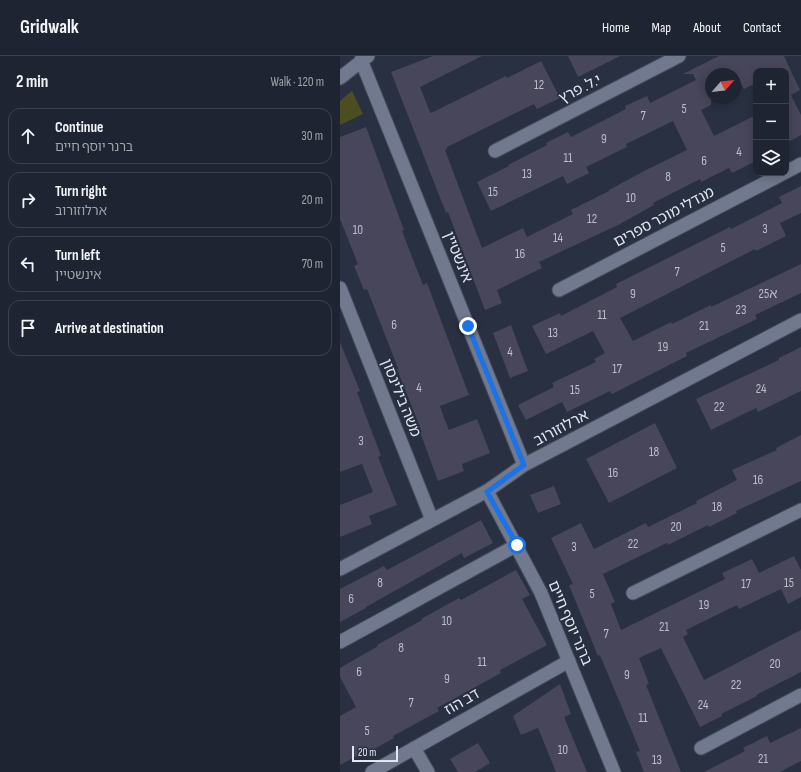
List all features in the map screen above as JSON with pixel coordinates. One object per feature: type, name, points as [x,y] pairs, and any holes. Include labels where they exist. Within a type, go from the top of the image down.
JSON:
[{"type":"street","name":"י.ל. פרץ","points":[[495,151],[679,56]]},
{"type":"street","points":[[340,78],[364,58]]},
{"type":"street","name":"אינשטיין","points":[[364,58],[524,465]]},
{"type":"street","name":"מנדלי מוכר ספרים","points":[[789,170],[801,164]]},
{"type":"street","name":"מנדלי מוכר ספרים","points":[[559,290],[777,176]]},
{"type":"street","name":"משה בילינסון","points":[[340,288],[432,520]]},
{"type":"street","name":"ארלוזורוב","points":[[340,569],[487,492],[524,465],[801,320]]},
{"type":"street","name":"ברנר יוסף חיים","points":[[487,492],[517,545],[541,593],[614,772]]},
{"type":"street","points":[[633,593],[801,510]]},
{"type":"street","points":[[340,642],[517,545]]},
{"type":"street","name":"דב הוז","points":[[372,772],[569,661]]},
{"type":"street","points":[[701,748],[801,696]]},
{"type":"street","points":[[414,748],[428,772]]},
{"type":"green space","points":[[352,91],[363,114],[340,125],[340,101]]},
{"type":"building","points":[[433,56],[482,56],[420,87],[431,113],[506,76],[507,78],[541,61],[560,98],[537,109],[534,104],[447,147],[445,150],[482,248],[523,228],[527,237],[573,214],[571,210],[687,150],[673,121],[626,144],[627,147],[586,167],[589,173],[567,184],[563,176],[491,211],[477,182],[509,166],[508,165],[547,145],[546,143],[568,132],[571,137],[626,109],[625,106],[647,96],[650,103],[696,80],[693,74],[683,74],[719,56],[784,56],[800,90],[791,95],[801,115],[801,135],[789,141],[789,68],[753,68],[753,84],[744,89],[741,83],[741,68],[705,68],[705,104],[711,105],[701,110],[714,136],[753,116],[753,162],[732,173],[729,168],[701,182],[700,179],[653,203],[654,205],[620,224],[539,262],[542,268],[497,290],[502,303],[485,310],[448,212],[446,213],[391,72]]},
{"type":"building","points":[[568,56],[620,56],[578,77]]},
{"type":"building","points":[[366,127],[404,230],[402,231],[423,285],[427,283],[469,395],[440,406],[444,418],[449,430],[477,419],[490,453],[462,464],[464,471],[438,481],[420,432],[422,432],[397,369],[398,368],[367,289],[364,290],[354,266],[358,264],[340,219],[340,137]]},
{"type":"building","points":[[801,186],[801,213],[780,223],[786,236],[756,251],[755,249],[620,318],[633,341],[671,322],[672,324],[711,305],[711,307],[801,264],[801,293],[755,315],[757,319],[686,353],[687,356],[612,394],[610,391],[567,412],[562,402],[526,420],[518,405],[554,387],[552,383],[596,362],[594,359],[605,353],[593,331],[546,354],[532,326],[560,313],[561,316],[617,287],[616,284],[730,227],[731,229],[782,203],[779,197]]},
{"type":"building","points":[[511,325],[528,371],[510,378],[493,333]]},
{"type":"building","points":[[340,342],[360,391],[357,392],[381,456],[378,457],[397,505],[369,516],[372,524],[340,537],[340,505],[373,492],[362,464],[340,472]]},
{"type":"building","points":[[801,347],[801,391],[758,412],[756,408],[711,430],[696,399],[779,360],[779,358]]},
{"type":"building","points":[[655,423],[677,468],[609,503],[586,459]]},
{"type":"building","points":[[801,435],[801,481],[736,511],[737,513],[709,527],[708,525],[668,545],[667,543],[603,574],[615,602],[611,604],[621,630],[725,579],[722,573],[752,559],[759,573],[794,556],[801,570],[801,597],[788,604],[781,589],[739,609],[737,605],[686,630],[688,634],[683,637],[704,680],[801,630],[801,672],[721,714],[722,716],[700,727],[661,648],[639,658],[649,684],[646,685],[681,772],[644,772],[636,752],[640,751],[600,655],[598,656],[569,585],[573,584],[551,538],[581,523],[594,549],[646,523],[648,527],[697,503],[696,501],[737,480],[732,470],[777,450],[776,448]]},
{"type":"building","points":[[554,486],[561,504],[538,513],[530,495]]},
{"type":"building","points":[[481,520],[493,543],[464,558],[462,553],[340,622],[340,589],[384,566],[387,570]]},
{"type":"building","points":[[516,570],[530,595],[522,599],[547,645],[500,670],[501,673],[437,708],[439,711],[393,736],[394,738],[358,758],[357,756],[340,765],[340,716],[356,707],[340,677],[340,668],[422,620],[421,619],[459,598],[461,600]]},
{"type":"building","points":[[560,684],[571,714],[564,717],[587,772],[556,772],[538,728],[521,735],[513,716]]},
{"type":"building","points":[[801,728],[801,761],[780,772],[704,772],[745,751],[743,748],[767,736],[770,743]]},
{"type":"building","points":[[478,743],[490,763],[475,772],[458,772],[450,759]]},
{"type":"route","points":[[468,326],[524,465],[487,492],[517,545]]}]
